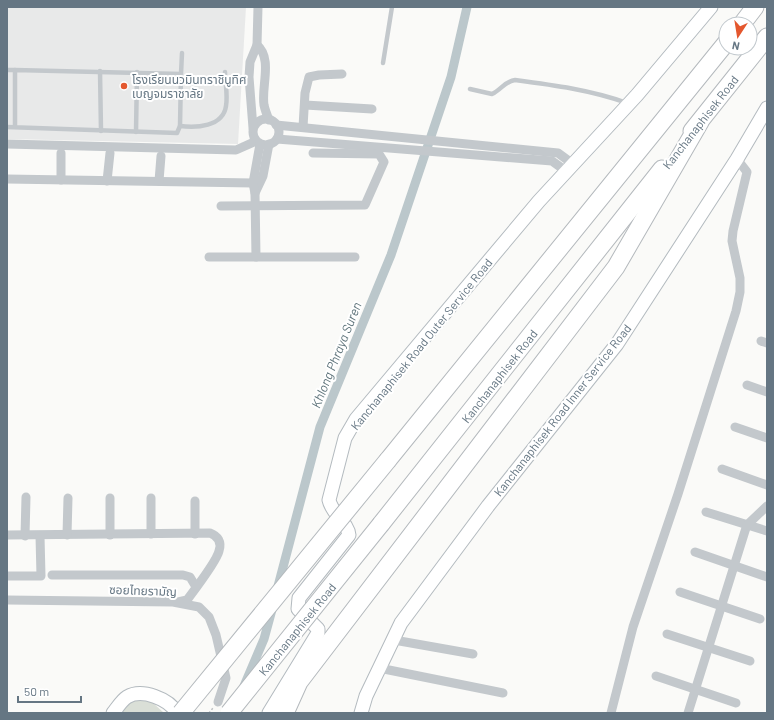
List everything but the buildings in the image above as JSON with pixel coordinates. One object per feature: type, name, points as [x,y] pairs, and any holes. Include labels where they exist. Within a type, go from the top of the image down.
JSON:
[{"type":"highway","points":[[749,16],[756,7]]},
{"type":"highway","name":"Kanchanaphisek Road","points":[[223,707],[381,524],[767,37]]},
{"type":"highway","points":[[181,713],[718,53]]},
{"type":"highway","points":[[285,713],[299,682],[616,267],[700,122]]},
{"type":"main road","name":"Kanchanaphisek Road Outer Service Road","points":[[269,713],[318,634],[318,629],[298,609],[299,598],[349,535],[349,530],[331,509],[329,500],[345,438],[356,419],[539,200],[629,104],[684,41],[711,7]]},
{"type":"main road","name":"Kanchanaphisek Road Inner Service Road","points":[[360,713],[366,696],[401,623],[488,506],[617,344],[737,158],[767,108]]},
{"type":"main road","points":[[113,713],[126,697],[136,693],[150,695],[167,703],[177,713]]},
{"type":"street","points":[[258,7],[257,45],[253,51],[250,62],[249,77],[253,135],[266,142]]},
{"type":"street","points":[[256,257],[255,193],[253,183],[266,142],[278,132],[264,105],[265,60],[263,50],[257,45]]},
{"type":"street","points":[[303,127],[309,77],[342,74]]},
{"type":"street","points":[[305,105],[372,109]]},
{"type":"street","points":[[253,128],[258,122],[273,122],[303,127],[370,133],[384,136],[470,143],[558,153],[570,168]]},
{"type":"street","points":[[368,145],[370,133]]},
{"type":"street","points":[[255,193],[263,176],[266,142]]},
{"type":"street","points":[[7,144],[236,150],[266,142],[368,145],[552,161],[570,168]]},
{"type":"street","points":[[486,155],[488,145]]},
{"type":"street","points":[[61,153],[61,180]]},
{"type":"street","points":[[107,181],[110,153]]},
{"type":"street","points":[[221,206],[365,205],[384,162],[379,154],[313,153]]},
{"type":"street","points":[[159,181],[161,156]]},
{"type":"street","points":[[611,713],[634,627],[680,487],[739,298],[740,278],[732,241],[747,172],[737,158]]},
{"type":"street","points":[[7,179],[253,183]]},
{"type":"street","points":[[209,257],[356,257]]},
{"type":"street","points":[[747,385],[767,392]]},
{"type":"street","points":[[735,427],[767,438]]},
{"type":"street","points":[[722,469],[767,485]]},
{"type":"street","points":[[25,536],[26,497]]},
{"type":"street","points":[[67,535],[68,498]]},
{"type":"street","points":[[110,498],[110,535]]},
{"type":"street","points":[[151,498],[151,534]]},
{"type":"street","points":[[195,501],[195,534]]},
{"type":"street","points":[[688,713],[747,525],[767,506]]},
{"type":"street","points":[[706,512],[767,531]]},
{"type":"street","points":[[7,536],[210,533],[215,535],[220,542],[219,552],[187,600],[178,602]]},
{"type":"street","points":[[7,576],[41,576],[40,536]]},
{"type":"street","points":[[695,552],[767,577]]},
{"type":"street","points":[[52,575],[183,575],[190,577],[196,587]]},
{"type":"street","points":[[680,592],[760,620]]},
{"type":"street","name":"ซอยไทยรามัญ","points":[[7,600],[178,602],[199,607],[209,617],[216,635],[226,678],[223,707]]},
{"type":"street","points":[[667,634],[750,661]]},
{"type":"street","points":[[394,640],[473,654]]},
{"type":"street","points":[[379,668],[503,693]]},
{"type":"street","points":[[656,676],[736,704]]},
{"type":"lane","points":[[383,63],[392,7]]},
{"type":"lane","points":[[7,127],[177,133],[180,126],[182,53]]},
{"type":"lane","points":[[7,70],[181,74]]},
{"type":"lane","points":[[14,127],[15,70]]},
{"type":"lane","points":[[100,71],[101,131]]},
{"type":"lane","points":[[136,132],[137,72]]},
{"type":"lane","points":[[180,126],[191,127],[208,125],[224,114],[226,106],[225,72]]},
{"type":"lane","points":[[470,89],[492,94],[502,89],[509,81],[515,80],[566,86],[609,96],[629,104]]},
{"type":"shaded area","name":"โรงเรียนนวมินทราชินูทิศ เบญจมราชาลัย","points":[[7,7],[246,7],[238,144],[7,139]]},
{"type":"shaded area","points":[[139,699],[152,702],[164,713],[121,713],[132,701]]},
{"type":"waterway","name":"Khlong Phraya Suren","points":[[277,590],[320,427],[391,255],[451,77],[467,7]]},
{"type":"waterway","name":"Khlong Phraya Suren","points":[[244,686],[264,639],[273,606]]},
{"type":"place","name":"โรงเรียนนวมินทราชินูทิศ เบญจมราชาลัย","points":[[124,86]]}]
